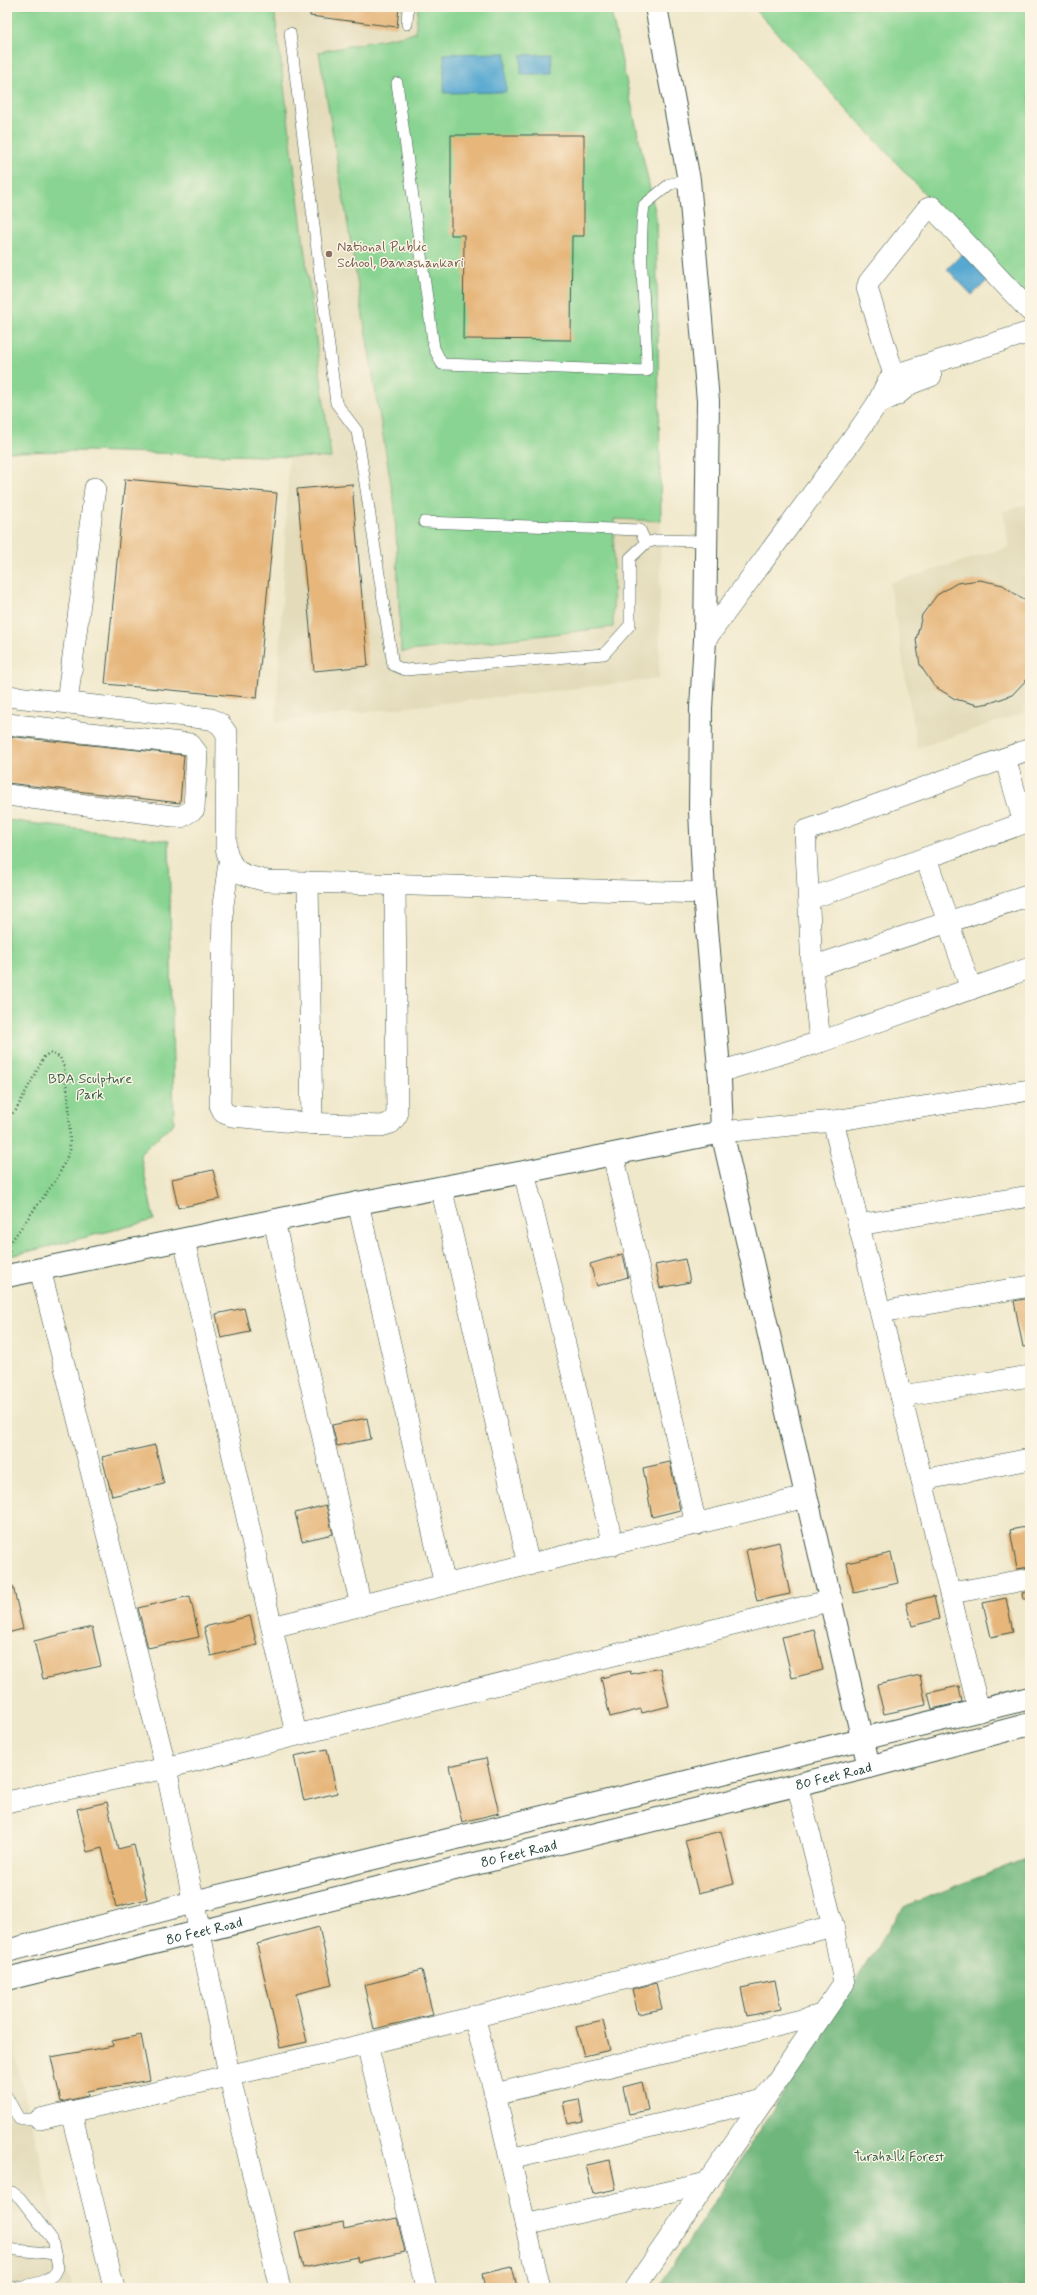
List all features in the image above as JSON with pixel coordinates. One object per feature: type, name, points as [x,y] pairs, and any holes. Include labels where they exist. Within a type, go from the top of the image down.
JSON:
[{"type":"street","points":[[656,7],[689,180],[708,401],[705,640],[701,708],[700,811],[704,893],[720,1084],[722,1132],[806,1497],[832,1600],[869,1767]]},
{"type":"street","points":[[894,375],[867,288],[869,282],[927,209],[932,208],[1030,311]]},
{"type":"street","points":[[705,640],[877,404],[888,380],[894,375],[1030,332]]},
{"type":"street","points":[[877,404],[898,394],[910,384],[1030,340]]},
{"type":"street","points":[[67,702],[95,488]]},
{"type":"street","points":[[7,718],[8,697],[67,702],[211,719],[220,724],[227,734],[226,849],[229,863],[223,905],[220,1105],[224,1112],[232,1116],[312,1124],[381,1126],[391,1123],[397,1115],[395,884]]},
{"type":"street","points":[[7,724],[190,744],[197,753],[194,809],[181,817],[7,795]]},
{"type":"street","points":[[820,1042],[812,967],[805,832],[1030,749]]},
{"type":"street","points":[[808,899],[1027,822],[1005,758]]},
{"type":"street","points":[[926,858],[971,989]]},
{"type":"street","points":[[229,863],[240,874],[267,881],[704,893]]},
{"type":"street","points":[[308,882],[312,1124]]},
{"type":"street","points":[[812,967],[1030,895]]},
{"type":"street","points":[[720,1084],[820,1042],[1030,968]]},
{"type":"street","points":[[7,1276],[274,1222],[358,1203],[524,1172],[722,1132],[833,1121],[1030,1090]]},
{"type":"street","points":[[833,1121],[979,1711]]},
{"type":"street","points":[[612,1154],[696,1525]]},
{"type":"street","points":[[524,1172],[613,1545]]},
{"type":"street","points":[[441,1187],[529,1565]]},
{"type":"street","points":[[859,1226],[1030,1196]]},
{"type":"street","points":[[358,1203],[445,1585]]},
{"type":"street","points":[[274,1222],[361,1606]]},
{"type":"street","points":[[184,1240],[296,1734]]},
{"type":"street","points":[[40,1269],[166,1768],[229,2074],[280,2288]]},
{"type":"street","points":[[881,1312],[1030,1286]]},
{"type":"street","points":[[901,1396],[1030,1376]]},
{"type":"street","points":[[922,1480],[1030,1459]]},
{"type":"street","points":[[272,1627],[806,1497]]},
{"type":"street","points":[[950,1593],[1030,1579]]},
{"type":"street","points":[[7,1802],[166,1768],[832,1600]]},
{"type":"street","name":"80 Feet Road","points":[[7,1951],[194,1902],[1030,1698]]},
{"type":"street","name":"80 Feet Road","points":[[7,1980],[869,1767],[1030,1724]]},
{"type":"street","points":[[635,2288],[844,1984],[833,1926],[797,1784]]},
{"type":"street","points":[[40,2119],[229,2074],[367,2044],[833,1926]]},
{"type":"street","points":[[495,2094],[822,2015]]},
{"type":"street","points":[[474,2016],[495,2094],[540,2288]]},
{"type":"street","points":[[367,2044],[426,2288]]},
{"type":"street","points":[[510,2159],[764,2100]]},
{"type":"street","points":[[71,2112],[114,2288]]},
{"type":"street","points":[[525,2225],[707,2183]]},
{"type":"lane","points":[[407,24],[408,7]]},
{"type":"lane","points":[[290,33],[336,403],[357,431],[393,665],[405,670],[604,654],[630,625],[630,558],[646,543],[657,540],[706,541]]},
{"type":"lane","points":[[397,82],[434,348],[442,364],[647,371],[647,324],[640,235],[644,205],[670,184],[689,180]]},
{"type":"lane","points":[[424,522],[640,530],[646,543]]},
{"type":"lane","points":[[7,2096],[19,2119],[40,2119]]},
{"type":"lane","points":[[7,2192],[12,2192],[20,2198],[52,2239],[58,2268],[57,2272],[42,2284],[10,2288]]},
{"type":"lane","points":[[7,2249],[55,2254]]},
{"type":"path","points":[[7,1119],[16,1110],[44,1056],[49,1053],[60,1057],[64,1067],[69,1104],[70,1150],[58,1177],[7,1247]]},
{"type":"shaded area","name":"National Public School, Banashankari","points":[[274,7],[547,7],[395,508],[661,521],[659,679],[276,722],[289,457],[331,458]]},
{"type":"shaded area","points":[[1030,503],[1030,711],[917,748],[890,583],[1009,547],[1003,512]]},
{"type":"shaded area","points":[[7,2021],[71,2288],[7,2288]]},
{"type":"green space","points":[[7,7],[274,7],[331,458],[84,451],[7,452]]},
{"type":"green space","points":[[418,7],[610,7],[656,216],[661,521],[614,519],[613,627],[401,652],[395,508],[319,52],[415,33]]},
{"type":"green space","points":[[753,7],[1030,7],[1030,308]]},
{"type":"green space","name":"BDA Sculpture Park","points":[[7,820],[169,841],[174,1123],[140,1154],[154,1220],[7,1257]]},
{"type":"green space","name":"Turahalli Forest","points":[[1030,1857],[1030,2288],[658,2288],[903,1907]]},
{"type":"water","points":[[506,53],[506,92],[444,93],[444,54]]},
{"type":"water","points":[[552,54],[552,74],[521,74],[521,55]]},
{"type":"water","points":[[963,253],[989,279],[972,295],[947,269]]},
{"type":"building","points":[[310,7],[399,7],[397,27],[310,16]]},
{"type":"building","points":[[451,135],[584,135],[584,236],[572,236],[571,340],[463,339],[464,235],[451,235]]},
{"type":"building","points":[[125,479],[277,493],[257,698],[105,684]]},
{"type":"building","points":[[352,484],[368,666],[314,671],[297,489]]},
{"type":"building","points":[[980,580],[1003,585],[1022,599],[1030,598],[1030,676],[1012,695],[990,703],[978,705],[955,699],[934,686],[920,665],[916,640],[922,615],[937,595],[957,583]]},
{"type":"building","points":[[7,736],[184,755],[180,803],[7,783]]},
{"type":"building","points":[[213,1170],[220,1199],[178,1208],[172,1179]]},
{"type":"building","points":[[623,1254],[628,1277],[597,1286],[590,1264]]},
{"type":"building","points":[[685,1259],[690,1282],[660,1288],[655,1265]]},
{"type":"building","points":[[1030,1298],[1030,1346],[1023,1347],[1014,1301]]},
{"type":"building","points":[[244,1308],[250,1332],[221,1338],[216,1314]]},
{"type":"building","points":[[367,1418],[371,1439],[337,1446],[332,1425]]},
{"type":"building","points":[[155,1445],[164,1484],[112,1496],[102,1457]]},
{"type":"building","points":[[670,1462],[680,1510],[652,1517],[643,1468]]},
{"type":"building","points":[[326,1505],[333,1534],[302,1541],[295,1513]]},
{"type":"building","points":[[1030,1526],[1030,1567],[1017,1569],[1010,1530]]},
{"type":"building","points":[[779,1542],[790,1594],[757,1601],[746,1550]]},
{"type":"building","points":[[891,1553],[898,1583],[854,1593],[847,1563]]},
{"type":"building","points":[[7,1586],[13,1586],[23,1629],[7,1633]]},
{"type":"building","points":[[1030,1591],[1030,1599],[1023,1599],[1022,1593]]},
{"type":"building","points":[[190,1596],[199,1637],[148,1648],[138,1608]]},
{"type":"building","points":[[934,1596],[939,1619],[912,1626],[906,1603]]},
{"type":"building","points":[[1006,1598],[1013,1632],[991,1637],[983,1603]]},
{"type":"building","points":[[250,1616],[257,1645],[211,1656],[204,1627]]},
{"type":"building","points":[[92,1627],[101,1666],[43,1679],[34,1641]]},
{"type":"building","points":[[814,1629],[823,1670],[792,1678],[782,1637]]},
{"type":"building","points":[[660,1668],[669,1706],[642,1713],[641,1709],[610,1717],[601,1678],[630,1671],[631,1674]]},
{"type":"building","points":[[920,1675],[926,1705],[884,1714],[877,1685]]},
{"type":"building","points":[[959,1686],[962,1702],[932,1709],[928,1693]]},
{"type":"building","points":[[327,1749],[337,1793],[304,1801],[294,1756]]},
{"type":"building","points":[[486,1758],[499,1813],[462,1822],[449,1766]]},
{"type":"building","points":[[107,1802],[118,1849],[134,1845],[147,1899],[116,1907],[102,1848],[87,1852],[77,1809]]},
{"type":"building","points":[[721,1831],[734,1884],[698,1893],[685,1840]]},
{"type":"building","points":[[319,1927],[332,1985],[296,1994],[307,2042],[280,2048],[257,1944]]},
{"type":"building","points":[[422,1970],[433,2015],[374,2029],[364,1985]]},
{"type":"building","points":[[775,1981],[781,2009],[747,2016],[741,1988]]},
{"type":"building","points":[[656,1983],[662,2009],[638,2014],[632,1989]]},
{"type":"building","points":[[603,2021],[610,2050],[584,2056],[576,2027]]},
{"type":"building","points":[[141,2035],[150,2080],[87,2091],[88,2096],[61,2102],[51,2057],[113,2046],[112,2041]]},
{"type":"building","points":[[642,2082],[648,2110],[629,2114],[623,2087]]},
{"type":"building","points":[[579,2099],[583,2121],[568,2124],[563,2102]]},
{"type":"building","points":[[610,2160],[616,2189],[593,2194],[586,2165]]},
{"type":"building","points":[[397,2218],[405,2252],[358,2262],[357,2257],[303,2268],[295,2232],[343,2222],[344,2229]]},
{"type":"building","points":[[512,2267],[517,2288],[485,2288],[482,2274]]},
{"type":"place","name":"National Public School, Banashankari","points":[[329,254]]}]
